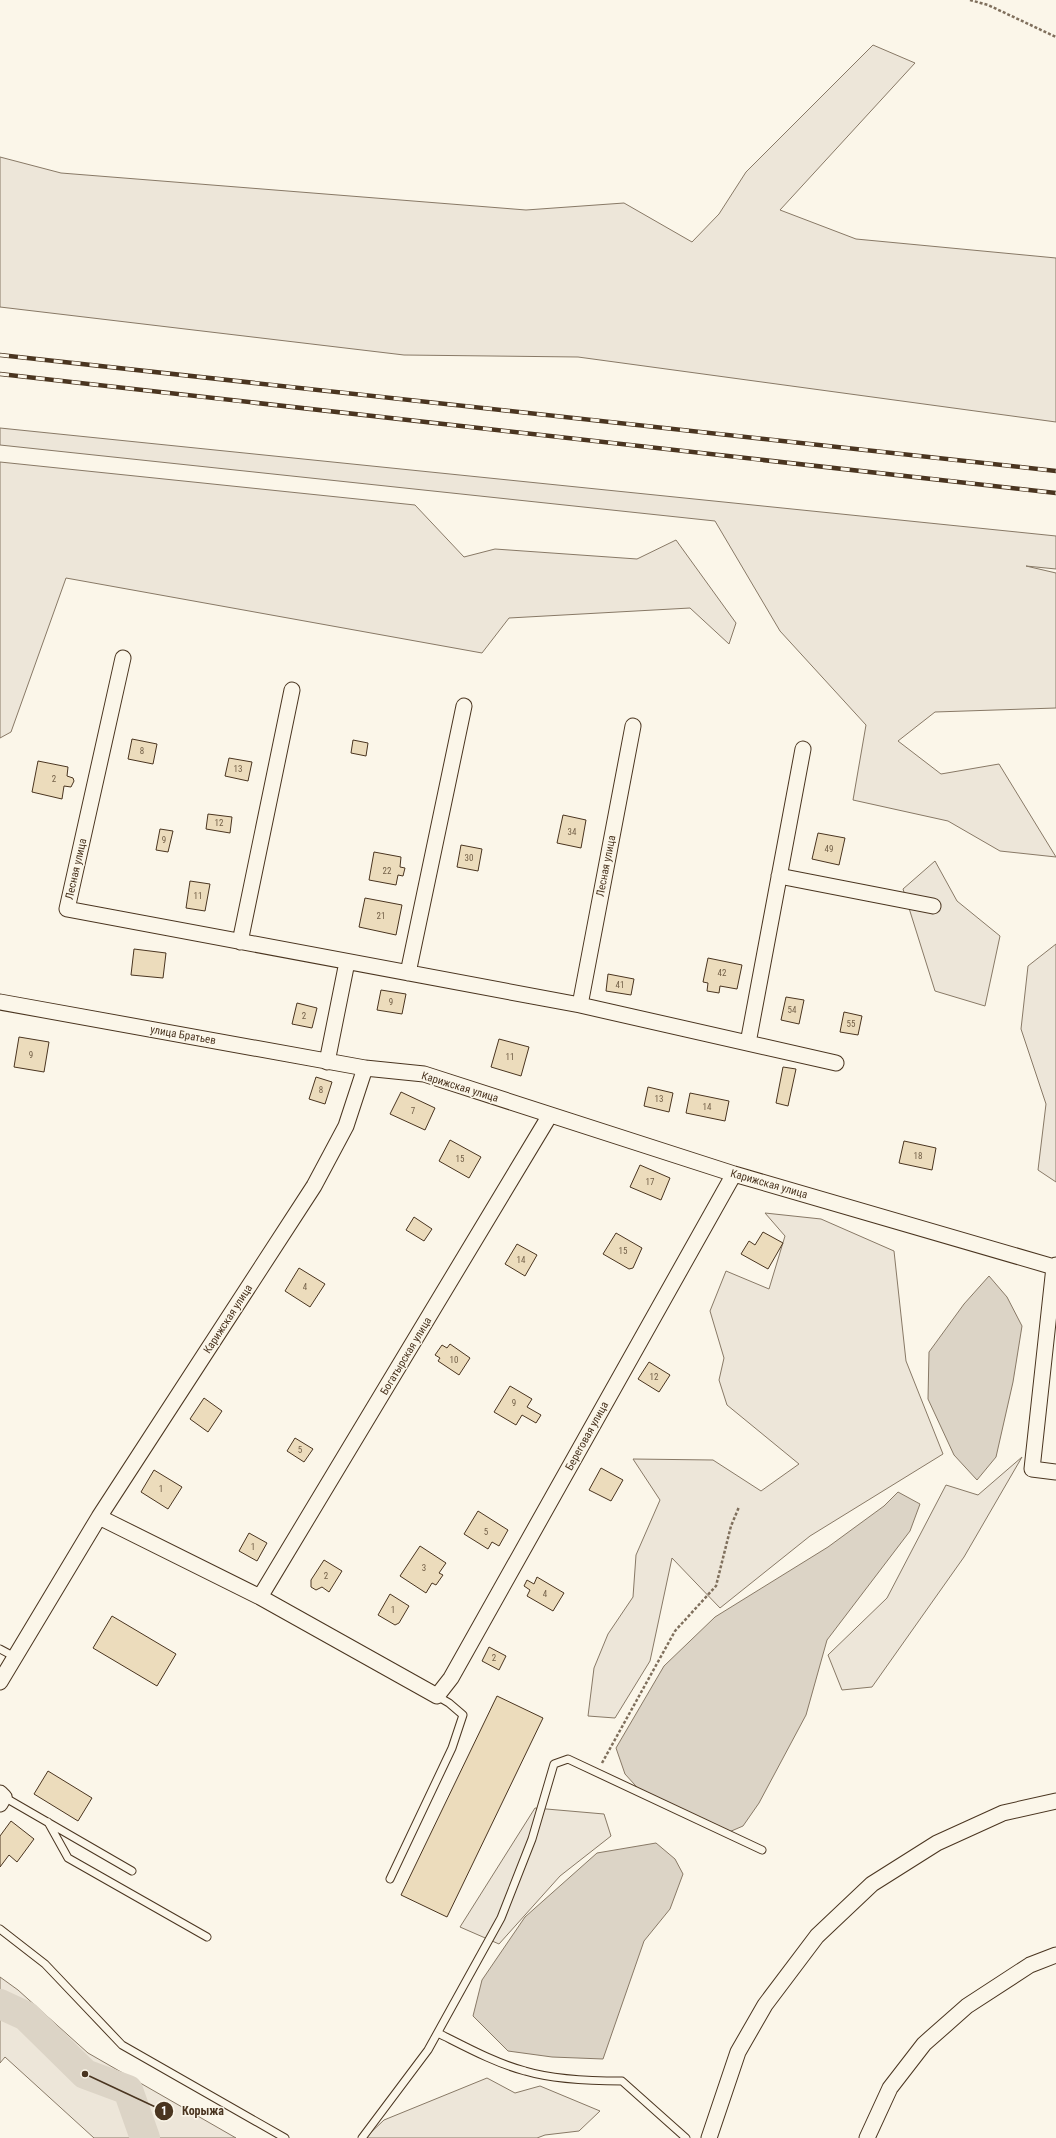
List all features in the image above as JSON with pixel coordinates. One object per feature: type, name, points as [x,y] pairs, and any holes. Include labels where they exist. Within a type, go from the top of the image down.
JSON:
[{"type":"street","name":"Лесная улица","points":[[123,658],[67,909],[580,1005],[836,1063]]},
{"type":"street","points":[[240,942],[292,690]]},
{"type":"street","points":[[408,974],[464,706]]},
{"type":"street","name":"Лесная улица","points":[[580,1005],[633,726]]},
{"type":"street","points":[[748,1043],[803,750]]},
{"type":"street","points":[[779,876],[934,906]]},
{"type":"street","points":[[326,1062],[347,962]]},
{"type":"street","name":"улица Братьев","points":[[0,1002],[365,1068]]},
{"type":"street","name":"Карижская улица","points":[[0,1682],[99,1517],[314,1186],[346,1126],[365,1068],[424,1074],[734,1174],[1055,1266]]},
{"type":"street","name":"Богатырская улица","points":[[260,1597],[550,1115]]},
{"type":"street","name":"Береговая улица","points":[[437,1696],[451,1678],[734,1174]]},
{"type":"street","points":[[1055,1266],[1032,1470],[1056,1472]]},
{"type":"street","points":[[99,1517],[260,1597],[437,1696]]},
{"type":"street","points":[[709,2138],[738,2052],[765,2005],[817,1936],[872,1884],[937,1843],[1003,1813],[1056,1801]]},
{"type":"street","points":[[867,2138],[890,2088],[924,2044],[967,2006],[1030,1965],[1056,1955]]},
{"type":"lane","points":[[0,1649],[15,1657]]},
{"type":"lane","points":[[390,1878],[452,1748],[462,1715],[449,1702],[437,1696]]},
{"type":"lane","points":[[362,2138],[428,2050],[501,1918],[532,1839],[554,1764],[568,1759],[762,1850]]},
{"type":"lane","points":[[1,1798],[48,1822],[132,1871]]},
{"type":"lane","points":[[48,1822],[68,1858],[207,1937]]},
{"type":"lane","points":[[0,1929],[46,1964],[122,2045],[285,2138]]},
{"type":"lane","points":[[438,2033],[475,2052],[525,2071],[590,2081],[622,2081],[686,2138]]},
{"type":"path","points":[[970,0],[988,5],[1056,37]]},
{"type":"path","points":[[597,1772],[675,1631],[716,1586],[731,1526],[739,1507]]},
{"type":"shaded area","points":[[873,45],[915,63],[780,210],[856,239],[1056,258],[1056,422],[578,357],[404,355],[0,307],[0,157],[61,173],[526,210],[624,203],[692,242],[719,214],[746,172]]},
{"type":"shaded area","points":[[0,428],[1056,536],[1056,569],[1026,566],[1056,573],[1056,708],[935,712],[898,741],[941,774],[999,764],[1056,857],[1000,851],[948,821],[853,800],[866,725],[780,631],[715,521],[0,445]]},
{"type":"shaded area","points":[[0,462],[415,505],[464,557],[495,549],[637,559],[676,540],[736,623],[729,644],[690,608],[509,618],[482,653],[66,578],[11,732],[0,738]]},
{"type":"shaded area","points":[[935,861],[957,901],[1000,936],[985,1006],[935,991],[903,889]]},
{"type":"shaded area","points":[[1056,944],[1056,1182],[1038,1170],[1046,1104],[1021,1029],[1028,966]]},
{"type":"shaded area","points":[[765,1213],[821,1219],[894,1251],[906,1361],[943,1454],[810,1536],[720,1608],[672,1558],[650,1661],[615,1718],[588,1716],[594,1668],[608,1634],[633,1597],[636,1555],[660,1500],[633,1459],[713,1460],[761,1491],[799,1464],[727,1405],[719,1380],[724,1358],[710,1311],[726,1271],[769,1289],[785,1236]]},
{"type":"shaded area","points":[[989,1276],[1007,1297],[1022,1326],[1013,1382],[996,1457],[977,1480],[954,1455],[928,1399],[929,1352],[964,1304]]},
{"type":"shaded area","points":[[1022,1457],[964,1557],[872,1687],[842,1690],[828,1655],[887,1598],[946,1485],[978,1495]]},
{"type":"shaded area","points":[[898,1492],[920,1504],[910,1531],[827,1640],[806,1715],[759,1803],[743,1826],[729,1832],[644,1795],[625,1774],[616,1748],[664,1666],[715,1617],[828,1547],[884,1506]]},
{"type":"shaded area","points":[[535,1808],[604,1814],[611,1836],[560,1876],[499,1944],[460,1927]]},
{"type":"shaded area","points":[[656,1843],[675,1859],[683,1874],[670,1909],[644,1941],[603,2059],[552,2057],[508,2051],[473,2016],[482,1980],[525,1917],[597,1853]]},
{"type":"shaded area","points":[[0,1977],[18,1990],[88,2053],[236,2138],[94,2138],[5,2057],[0,2063]]},
{"type":"shaded area","points":[[487,2078],[515,2093],[540,2086],[600,2111],[579,2131],[545,2135],[537,2138],[365,2138],[384,2120]]},
{"type":"building","points":[[132,739],[157,744],[153,764],[128,759]]},
{"type":"building","points":[[353,740],[368,743],[366,756],[351,753]]},
{"type":"building","points":[[229,758],[252,762],[248,781],[225,776]]},
{"type":"building","points":[[38,761],[68,767],[67,776],[73,778],[74,781],[71,787],[64,786],[62,799],[32,792]]},
{"type":"building","points":[[208,814],[232,817],[230,833],[206,829]]},
{"type":"building","points":[[563,815],[586,820],[581,848],[557,843]]},
{"type":"building","points":[[160,829],[173,831],[168,852],[156,850]]},
{"type":"building","points":[[818,833],[845,838],[839,865],[812,859]]},
{"type":"building","points":[[461,845],[482,849],[478,871],[457,867]]},
{"type":"building","points":[[374,852],[401,857],[400,867],[405,868],[403,876],[398,875],[396,885],[369,880]]},
{"type":"building","points":[[190,881],[210,884],[205,911],[186,908]]},
{"type":"building","points":[[365,898],[402,905],[396,935],[359,927]]},
{"type":"building","points":[[134,949],[166,953],[163,978],[131,975]]},
{"type":"building","points":[[708,958],[742,965],[737,989],[720,986],[719,993],[707,991],[708,983],[703,982]]},
{"type":"building","points":[[608,974],[634,979],[631,995],[606,991]]},
{"type":"building","points":[[381,990],[406,994],[402,1014],[377,1010]]},
{"type":"building","points":[[786,997],[804,1000],[799,1024],[781,1020]]},
{"type":"building","points":[[297,1003],[317,1008],[312,1028],[292,1024]]},
{"type":"building","points":[[844,1012],[862,1016],[858,1035],[840,1032]]},
{"type":"building","points":[[19,1037],[49,1042],[44,1072],[14,1067]]},
{"type":"building","points":[[499,1039],[529,1047],[521,1076],[491,1067]]},
{"type":"building","points":[[783,1067],[796,1069],[788,1106],[776,1103]]},
{"type":"building","points":[[316,1077],[332,1082],[325,1104],[309,1099]]},
{"type":"building","points":[[648,1087],[673,1093],[669,1112],[644,1106]]},
{"type":"building","points":[[401,1092],[435,1108],[425,1130],[390,1114]]},
{"type":"building","points":[[690,1093],[729,1101],[725,1121],[686,1113]]},
{"type":"building","points":[[450,1140],[481,1157],[469,1178],[439,1161]]},
{"type":"building","points":[[904,1141],[936,1148],[932,1170],[899,1163]]},
{"type":"building","points":[[640,1165],[670,1178],[661,1200],[630,1187]]},
{"type":"building","points":[[414,1217],[432,1229],[424,1241],[406,1230]]},
{"type":"building","points":[[763,1232],[783,1243],[768,1269],[741,1254],[749,1241],[755,1245]]},
{"type":"building","points":[[616,1233],[642,1248],[633,1268],[629,1269],[603,1254]]},
{"type":"building","points":[[517,1244],[537,1255],[525,1276],[505,1264]]},
{"type":"building","points":[[299,1268],[325,1284],[310,1307],[285,1291]]},
{"type":"building","points":[[450,1344],[470,1358],[459,1375],[438,1361],[440,1358],[435,1355],[442,1345],[447,1348]]},
{"type":"building","points":[[649,1362],[670,1375],[659,1392],[638,1379]]},
{"type":"building","points":[[510,1386],[532,1399],[527,1407],[541,1415],[536,1423],[522,1415],[516,1425],[494,1412]]},
{"type":"building","points":[[204,1398],[222,1411],[208,1432],[190,1419]]},
{"type":"building","points":[[295,1438],[313,1449],[304,1462],[287,1451]]},
{"type":"building","points":[[601,1468],[623,1480],[611,1501],[589,1490]]},
{"type":"building","points":[[154,1470],[182,1487],[168,1509],[141,1492]]},
{"type":"building","points":[[478,1511],[508,1530],[499,1546],[492,1542],[488,1549],[464,1534]]},
{"type":"building","points":[[249,1533],[267,1543],[257,1561],[239,1551]]},
{"type":"building","points":[[420,1546],[446,1563],[439,1573],[443,1575],[436,1585],[432,1583],[426,1593],[400,1576]]},
{"type":"building","points":[[324,1560],[342,1571],[329,1592],[322,1587],[316,1590],[311,1587],[311,1580]]},
{"type":"building","points":[[537,1577],[564,1593],[553,1611],[527,1596],[530,1590],[524,1586],[527,1580],[534,1584]]},
{"type":"building","points":[[390,1594],[409,1606],[399,1623],[395,1625],[378,1615]]},
{"type":"building","points":[[112,1616],[176,1654],[157,1686],[93,1648]]},
{"type":"building","points":[[489,1647],[506,1656],[499,1670],[482,1661]]},
{"type":"building","points":[[497,1696],[543,1718],[447,1917],[401,1895]]},
{"type":"building","points":[[48,1771],[92,1798],[78,1821],[34,1794]]},
{"type":"building","points":[[11,1821],[34,1839],[17,1862],[9,1855],[0,1867],[0,1836]]},
{"type":"waterway","points":[[0,2004],[26,2016],[85,2074],[128,2090],[145,2138]]},
{"type":"railway","points":[[0,355],[1056,471]]},
{"type":"railway","points":[[0,374],[1056,493]]},
{"type":"place","name":"Корыжа","points":[[85,2074]]}]
